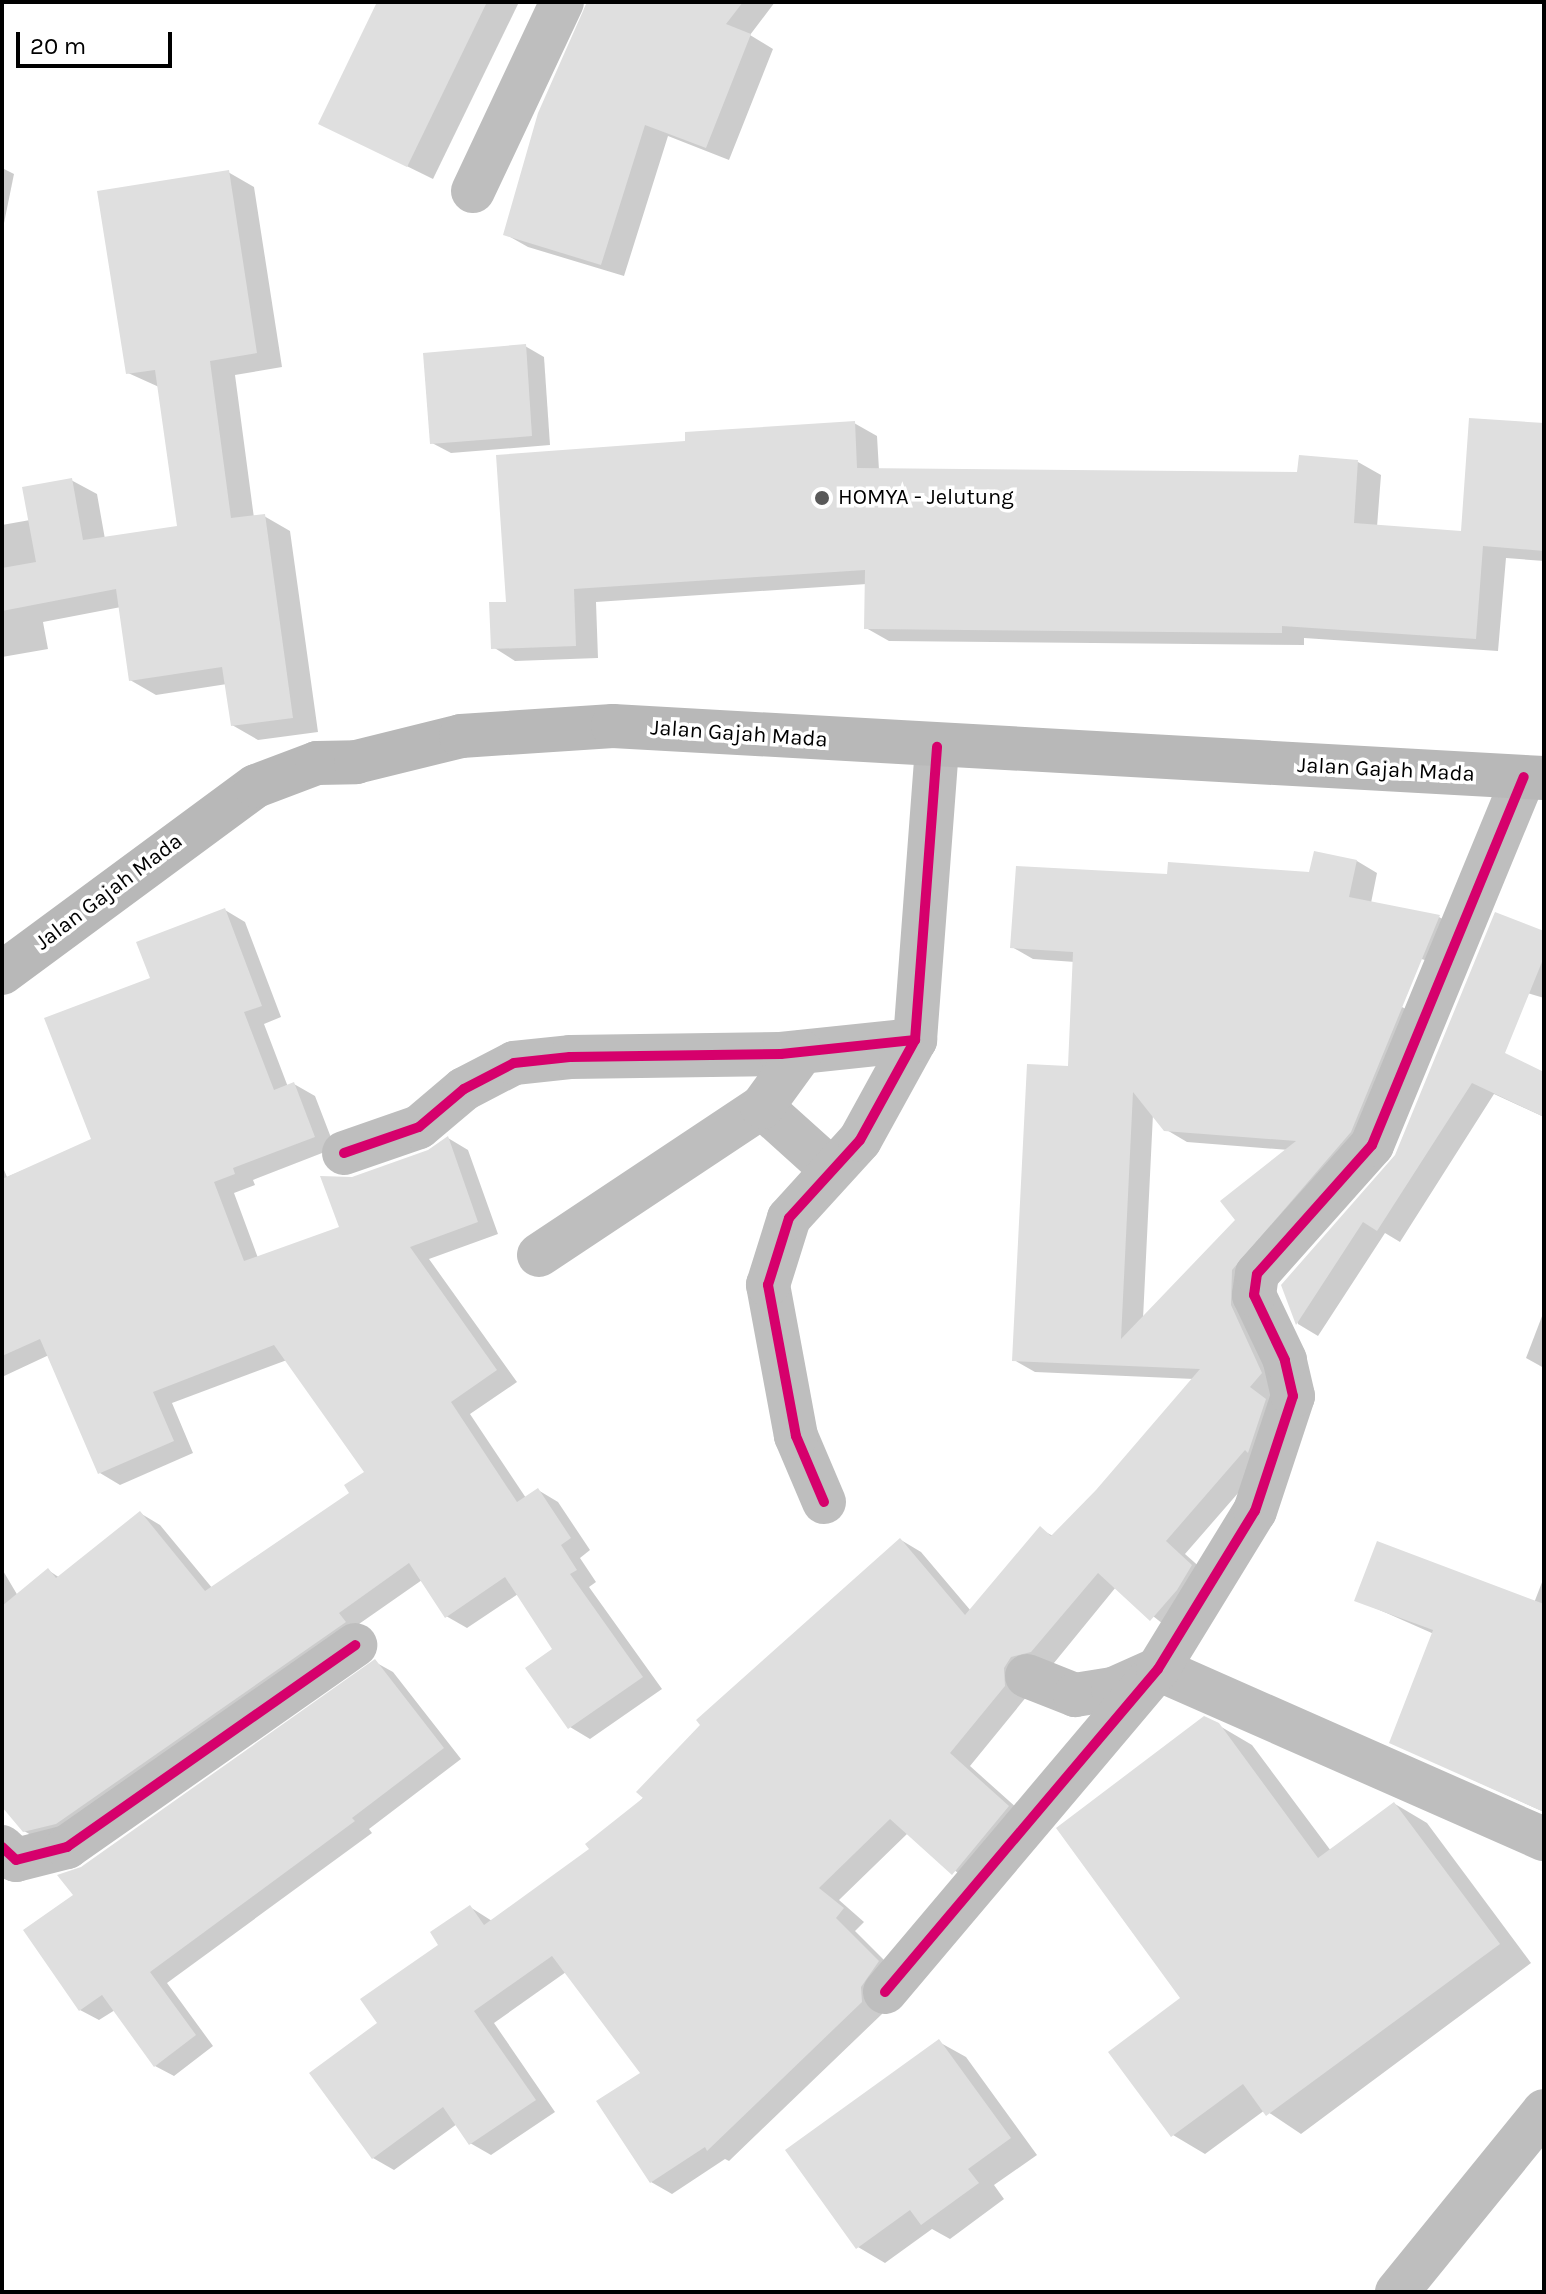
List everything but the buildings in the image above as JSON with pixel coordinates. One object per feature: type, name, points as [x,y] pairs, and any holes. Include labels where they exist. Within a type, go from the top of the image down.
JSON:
[{"type":"main road","name":"Jalan Gajah Mada","points":[[2,973],[195,826],[256,786],[317,763],[356,762],[461,736],[613,726],[937,747],[1534,777]]},
{"type":"street","points":[[473,191],[562,2]]},
{"type":"street","points":[[824,1502],[796,1436],[768,1285],[789,1218],[860,1140],[915,1040],[937,747]]},
{"type":"street","points":[[885,1992],[1158,1669],[1255,1511],[1265,1471],[1289,1421],[1293,1396],[1285,1360],[1254,1295],[1257,1274],[1372,1145],[1534,777]]},
{"type":"street","points":[[344,1153],[419,1127],[464,1089],[514,1063],[570,1057],[802,1052],[915,1040]]},
{"type":"street","points":[[539,1255],[762,1107],[802,1052]]},
{"type":"street","points":[[762,1107],[832,1170]]},
{"type":"street","points":[[2,1847],[16,1860],[67,1847],[355,1645]]},
{"type":"street","points":[[1027,1676],[1075,1695],[1113,1689],[1158,1669],[1544,1839]]},
{"type":"street","points":[[1397,2292],[1544,2111]]},
{"type":"cycle path","points":[[824,1502],[796,1436],[768,1285],[789,1218],[860,1140],[915,1040],[937,747]]},
{"type":"cycle path","points":[[885,1992],[1158,1669],[1255,1511],[1293,1396],[1285,1360],[1254,1295],[1257,1274],[1372,1145],[1524,777]]},
{"type":"cycle path","points":[[344,1153],[419,1127],[464,1089],[514,1063],[570,1057],[781,1054],[915,1040]]},
{"type":"cycle path","points":[[2,1847],[16,1860],[67,1847],[355,1645]]},
{"type":"place","name":"HOMYA - Jelutung","points":[[822,498]]}]
